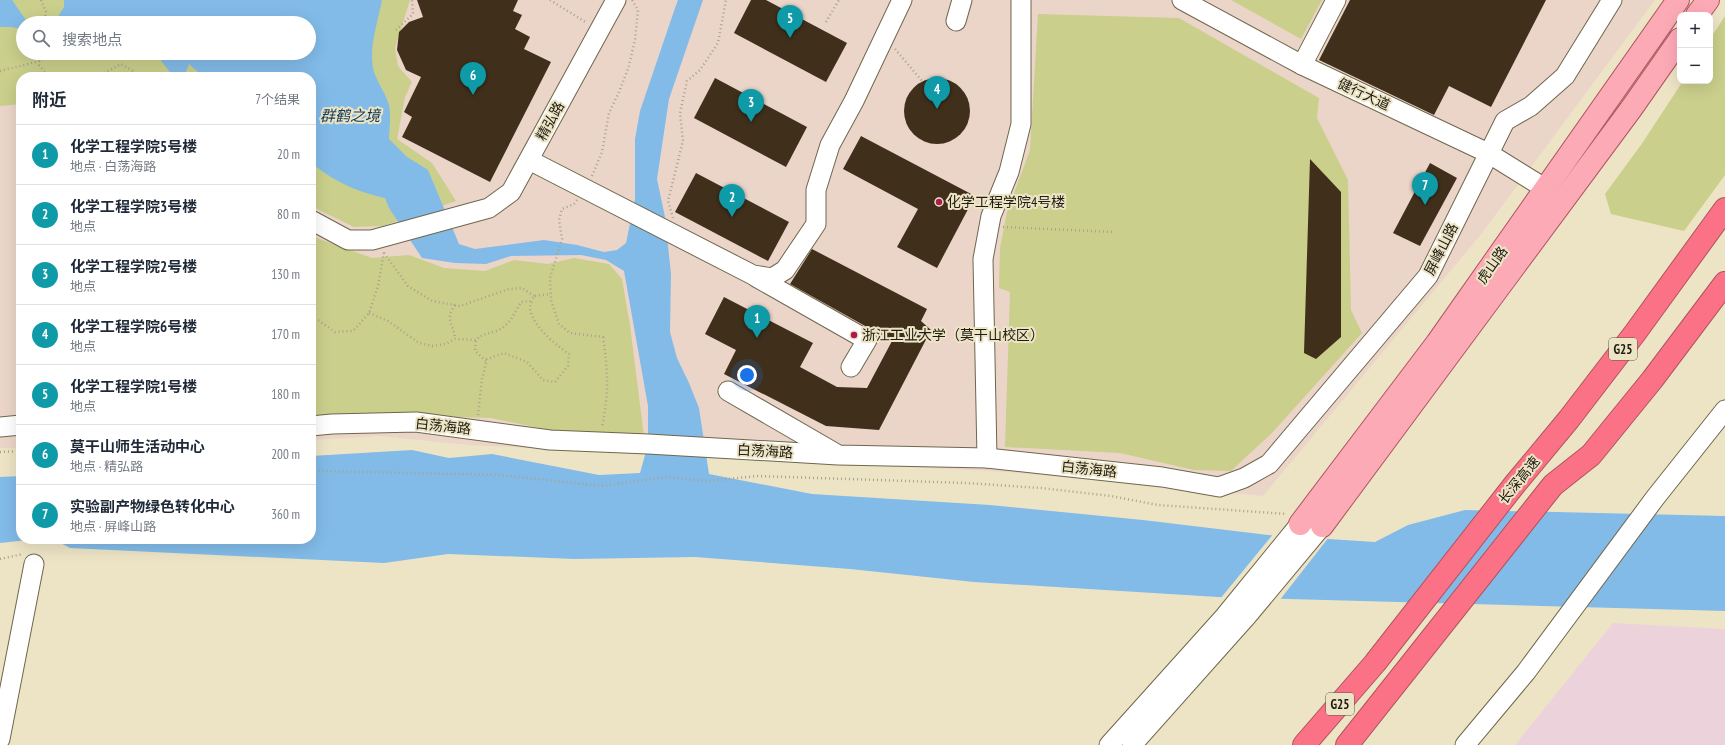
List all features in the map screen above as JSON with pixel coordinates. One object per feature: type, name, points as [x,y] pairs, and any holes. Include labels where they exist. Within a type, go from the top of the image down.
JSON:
[{"type":"highway","name":"长深高速","points":[[1304,745],[1375,663],[1515,484],[1569,419],[1635,333],[1725,209]]},
{"type":"highway","name":"G25","points":[[1347,745],[1553,485],[1591,455],[1652,380],[1725,283]]},
{"type":"main road","name":"虎山路","points":[[1294,519],[1438,343],[1678,0]]},
{"type":"main road","points":[[1699,12],[1708,0]]},
{"type":"main road","name":"虎山路","points":[[1322,526],[1631,109],[1677,43]]},
{"type":"street","name":"精弘路","points":[[316,223],[348,240],[372,240],[385,242],[489,208],[511,192],[616,0]]},
{"type":"street","points":[[753,275],[772,278],[785,270],[816,224],[816,190],[830,144],[854,101],[902,0]]},
{"type":"street","points":[[956,21],[962,0]]},
{"type":"street","points":[[987,458],[983,259],[991,216],[1009,172],[1021,124],[1021,0]]},
{"type":"street","name":"健行大道","points":[[1182,0],[1302,65],[1488,153],[1546,189]]},
{"type":"street","points":[[1302,65],[1336,0]]},
{"type":"street","name":"屏峰山路","points":[[1219,487],[1244,478],[1269,464],[1428,276],[1505,121],[1531,106],[1565,76],[1612,0]]},
{"type":"street","points":[[529,160],[753,275],[867,340],[851,367]]},
{"type":"street","points":[[728,392],[838,455]]},
{"type":"street","points":[[1465,745],[1526,672],[1655,498],[1725,410]]},
{"type":"street","name":"白荡海路","points":[[316,426],[416,422],[550,440],[838,455],[987,458],[1162,477],[1219,487]]},
{"type":"street","points":[[0,427],[16,425]]},
{"type":"street","points":[[1109,745],[1225,616],[1294,519]]},
{"type":"street","points":[[1132,745],[1247,616],[1322,526]]},
{"type":"street","points":[[0,739],[34,564]]},
{"type":"street","points":[[0,744],[16,745]]},
{"type":"path","points":[[41,0],[46,12],[45,16]]},
{"type":"path","points":[[396,30],[413,14],[412,0]]},
{"type":"path","points":[[550,0],[583,19],[598,34]]},
{"type":"path","points":[[601,442],[601,428],[606,404],[608,369],[603,336],[570,333],[559,324],[551,300],[550,278],[562,238],[559,220],[562,208],[574,204],[586,189],[602,152],[608,113],[619,92],[628,69],[633,48],[638,10],[632,0]]},
{"type":"path","points":[[680,238],[668,201],[683,141],[680,113],[687,81],[700,70],[718,43],[726,0]]},
{"type":"path","points":[[826,22],[839,0]]},
{"type":"path","points":[[885,36],[922,81]]},
{"type":"path","points":[[0,71],[40,60],[39,65],[44,72]]},
{"type":"path","points":[[106,72],[121,64],[135,72]]},
{"type":"path","points":[[989,226],[1114,232]]},
{"type":"path","points":[[385,242],[408,286],[432,301],[460,306],[484,299],[509,289],[522,288],[534,296],[551,294]]},
{"type":"path","points":[[316,319],[335,332],[353,331],[369,313],[378,286],[385,242]]},
{"type":"path","points":[[476,429],[482,379],[487,359],[504,353],[527,362],[543,380],[555,382],[568,366],[569,354],[555,344],[535,321],[530,307],[534,296]]},
{"type":"path","points":[[369,313],[388,321],[419,343],[433,346],[446,344],[455,339],[476,340],[483,334],[498,331],[509,322],[521,302],[532,301]]},
{"type":"path","points":[[455,305],[450,312],[450,323],[455,339]]},
{"type":"path","points":[[476,340],[475,351],[486,362]]},
{"type":"path","points":[[0,452],[16,451]]},
{"type":"path","points":[[316,471],[501,475],[602,486],[666,477],[707,481],[757,476],[888,480],[1041,488],[1111,496],[1158,505],[1294,519]]},
{"type":"shaded area","name":"浙江工业大学（莫干山校区）","points":[[0,0],[1655,0],[1482,233],[1263,496],[1008,472],[468,445],[380,436],[316,440],[316,72],[16,72],[16,448],[0,448]]},
{"type":"shaded area","points":[[1613,623],[1725,629],[1725,745],[1515,745]]},
{"type":"green space","name":"群鹤之境","points":[[0,0],[410,0],[395,48],[398,66],[412,82],[405,97],[397,139],[432,163],[456,201],[383,226],[354,227],[316,208],[316,72],[16,72],[16,104],[0,106]]},
{"type":"green space","points":[[1231,0],[1322,0],[1301,39]]},
{"type":"green space","points":[[1038,14],[1179,18],[1319,98],[1317,118],[1348,180],[1351,310],[1362,333],[1272,433],[1231,471],[1194,470],[1120,453],[1005,447],[1010,292],[999,288],[1000,248],[1007,212],[1030,150]]},
{"type":"green space","points":[[1725,16],[1725,175],[1684,231],[1611,214],[1605,194],[1641,145],[1681,84],[1713,84],[1713,34]]},
{"type":"green space","points":[[316,238],[372,258],[409,255],[444,268],[485,271],[514,260],[548,264],[574,258],[609,264],[622,279],[630,325],[644,437],[583,437],[491,418],[386,415],[316,422]]},
{"type":"water","points":[[0,0],[12,0],[23,16],[16,16],[16,28],[0,27]]},
{"type":"water","points":[[64,0],[382,0],[374,34],[372,59],[374,73],[389,106],[389,139],[407,157],[428,170],[459,244],[475,249],[544,240],[577,245],[604,252],[617,250],[626,243],[635,199],[635,139],[640,111],[678,0],[703,0],[669,99],[657,179],[665,217],[671,274],[670,332],[677,358],[699,408],[709,474],[812,494],[990,505],[1143,520],[1268,535],[1375,542],[1408,525],[1465,510],[1725,516],[1725,611],[1218,597],[974,582],[850,569],[695,557],[575,559],[448,554],[384,563],[70,548],[62,544],[316,544],[316,456],[412,450],[449,458],[492,454],[599,475],[640,473],[648,444],[648,406],[624,271],[606,260],[581,255],[511,256],[486,264],[455,263],[422,258],[389,208],[385,198],[346,185],[329,176],[316,167],[316,72],[198,72],[189,64],[186,72],[170,72],[160,60],[316,60],[316,16],[58,16],[64,7]]},
{"type":"water","points":[[16,476],[16,541],[0,543],[0,477]]},
{"type":"pier","points":[[1274,533],[1329,537],[1279,601],[1220,599]]},
{"type":"building","points":[[417,0],[518,0],[513,11],[522,15],[515,29],[530,37],[524,49],[551,62],[490,182],[402,137],[412,117],[404,112],[421,77],[406,70],[397,50],[399,32],[409,22],[423,17]]},
{"type":"building","points":[[751,0],[766,0],[847,43],[826,82],[734,33]]},
{"type":"building","points":[[1350,0],[1546,0],[1491,107],[1449,86],[1434,115],[1319,60]]},
{"type":"building","points":[[715,78],[807,127],[786,167],[694,118]]},
{"type":"building","points":[[937,78],[950,81],[960,88],[967,98],[970,111],[967,124],[960,134],[950,141],[937,144],[924,141],[914,134],[907,124],[904,111],[907,98],[914,88],[924,81]]},
{"type":"building","name":"化学工程学院4号楼","points":[[861,136],[975,196],[937,268],[897,247],[918,209],[843,169]]},
{"type":"building","points":[[1310,159],[1341,192],[1341,337],[1316,359],[1304,353]]},
{"type":"building","points":[[1430,163],[1457,178],[1420,246],[1393,233]]},
{"type":"building","points":[[696,173],[789,222],[768,261],[675,212]]},
{"type":"building","points":[[812,249],[927,309],[921,321],[931,330],[879,430],[826,426],[724,374],[736,350],[705,334],[724,297],[813,343],[800,367],[837,387],[867,388],[892,341],[790,284]]},
{"type":"place","name":"化学工程学院1号楼","points":[[790,38]]},
{"type":"place","name":"莫干山师生活动中心","points":[[473,95]]},
{"type":"place","name":"化学工程学院6号楼","points":[[937,109]]},
{"type":"place","name":"化学工程学院2号楼","points":[[751,122]]},
{"type":"place","name":"化学工程学院4号楼","points":[[939,202]]},
{"type":"place","name":"实验副产物绿色转化中心","points":[[1425,205]]},
{"type":"place","name":"化学工程学院3号楼","points":[[732,217]]},
{"type":"place","name":"浙江工业大学（莫干山校区）","points":[[854,335]]},
{"type":"place","name":"化学工程学院5号楼","points":[[757,338]]}]
